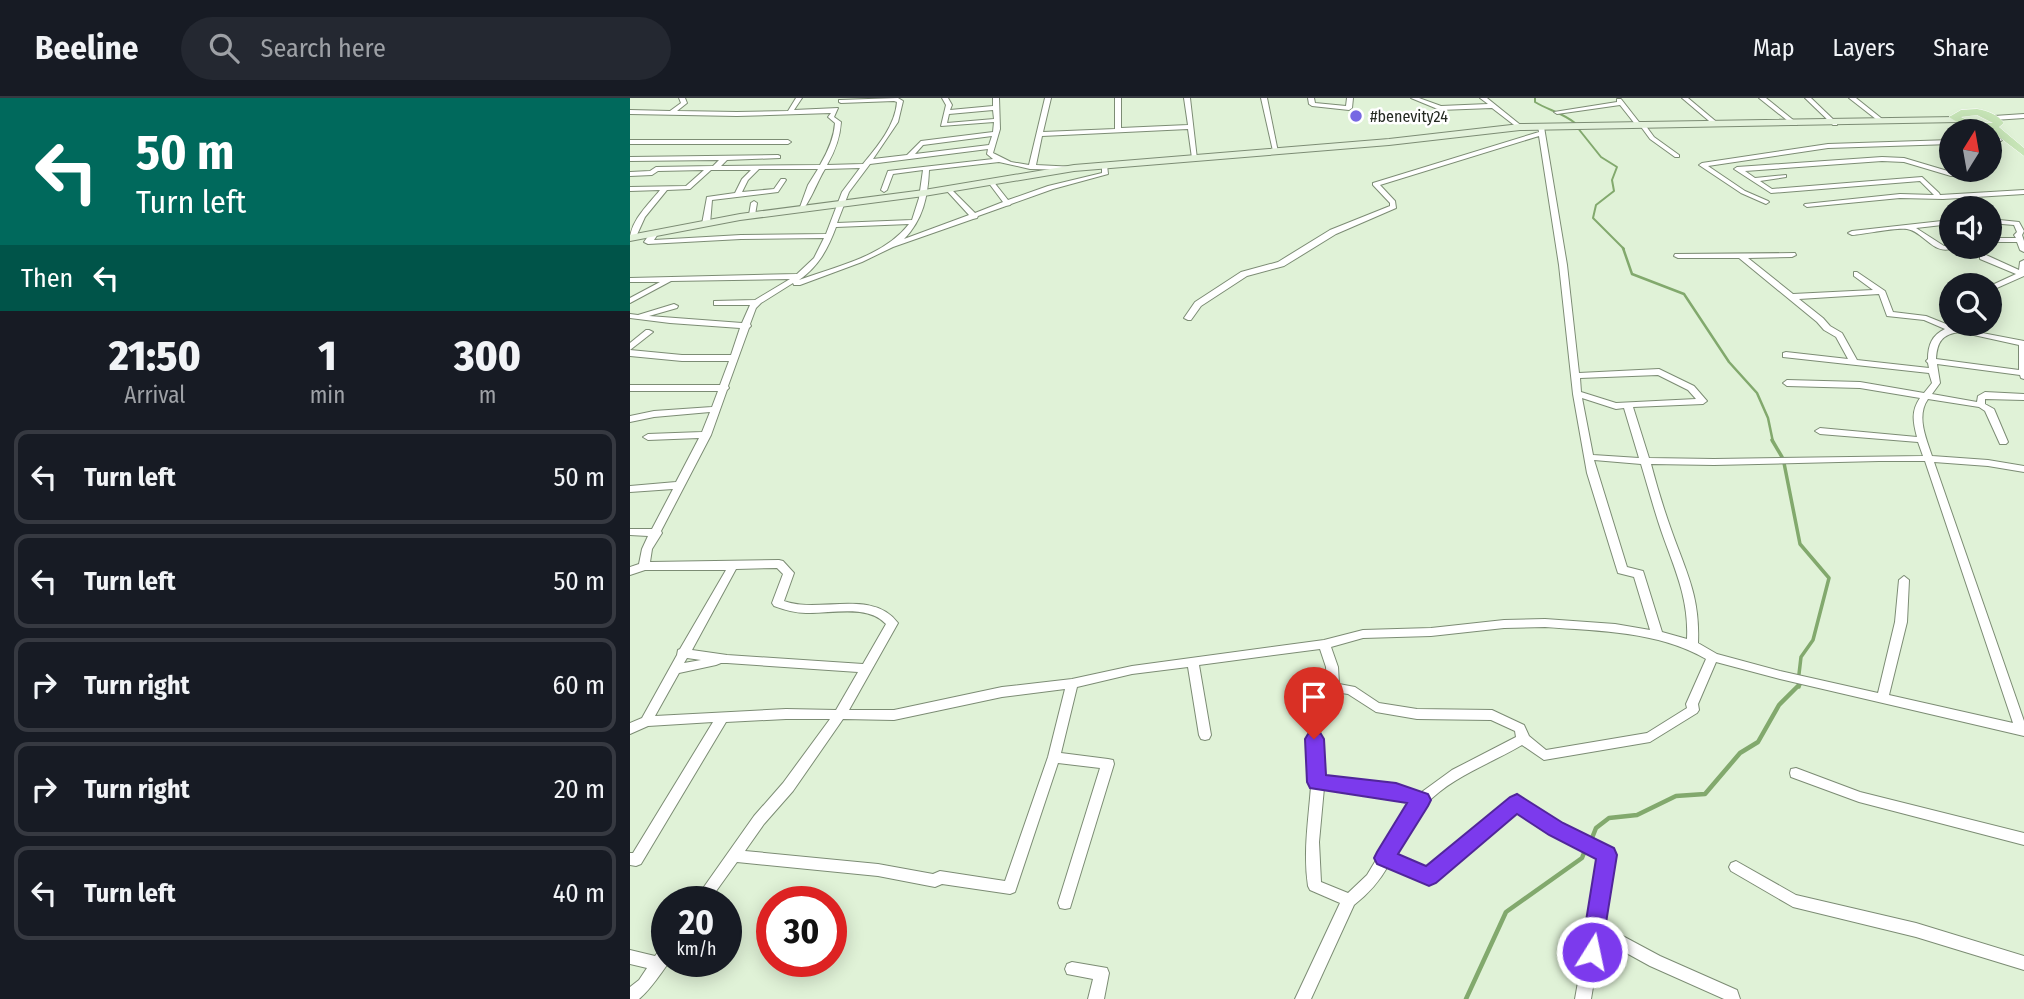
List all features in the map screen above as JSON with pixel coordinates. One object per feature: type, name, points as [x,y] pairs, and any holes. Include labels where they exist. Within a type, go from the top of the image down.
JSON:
[{"type":"main road","points":[[1961,109],[1975,112],[1981,119]]},
{"type":"main road","points":[[1961,109],[1974,119]]},
{"type":"main road","points":[[2002,139],[2024,153]]},
{"type":"main road","points":[[2002,141],[2024,160]]},
{"type":"street","points":[[671,113],[684,103],[682,98]]},
{"type":"street","points":[[789,113],[799,98]]},
{"type":"street","points":[[803,207],[838,137],[838,121],[831,117],[842,100],[908,98]]},
{"type":"street","points":[[946,98],[949,105],[941,123],[945,125],[997,120]]},
{"type":"street","points":[[996,98],[997,120],[990,154],[998,160]]},
{"type":"street","points":[[1032,167],[1048,98]]},
{"type":"street","points":[[1118,98],[1118,130]]},
{"type":"street","points":[[1187,98],[1195,158]]},
{"type":"street","points":[[1264,98],[1276,152]]},
{"type":"street","points":[[1311,98],[1311,104],[1349,108],[1350,98]]},
{"type":"street","points":[[1414,98],[1440,108],[1493,106]]},
{"type":"street","points":[[1483,98],[1520,127]]},
{"type":"street","points":[[1685,98],[1717,125]]},
{"type":"street","points":[[1762,98],[1795,124]]},
{"type":"street","points":[[1808,98],[1835,124]]},
{"type":"street","points":[[1852,98],[1883,122]]},
{"type":"street","points":[[778,290],[801,276],[821,253],[850,184],[897,118],[901,109],[897,99]]},
{"type":"street","points":[[1557,112],[1619,101],[1652,138],[1677,156]]},
{"type":"street","points":[[947,112],[996,108]]},
{"type":"street","points":[[631,237],[803,207],[949,190],[1104,165],[1276,152],[1520,127],[1542,130],[1639,123],[1835,124],[1883,122],[1961,109]]},
{"type":"street","points":[[630,112],[835,111]]},
{"type":"street","points":[[2002,126],[2024,116]]},
{"type":"street","points":[[1040,134],[1191,127]]},
{"type":"street","points":[[1188,318],[1198,304],[1244,274],[1281,264],[1333,232],[1394,207],[1393,202],[1375,184],[1542,130]]},
{"type":"street","points":[[1542,130],[1563,265],[1574,376],[1589,457],[1622,570],[1639,574],[1657,635]]},
{"type":"street","points":[[909,157],[921,143],[995,134]]},
{"type":"street","points":[[630,142],[788,142],[771,176]]},
{"type":"street","points":[[1766,202],[1743,192],[1702,166],[1725,160],[1828,146],[1939,142]]},
{"type":"street","points":[[1862,144],[1882,159]]},
{"type":"street","points":[[630,174],[652,173],[656,169],[866,164],[990,147]]},
{"type":"street","points":[[630,189],[688,188],[725,158]]},
{"type":"street","points":[[630,159],[778,158]]},
{"type":"street","points":[[1739,170],[1882,159],[1904,160],[1939,170]]},
{"type":"street","points":[[884,190],[890,172],[998,160],[1032,167],[1074,168]]},
{"type":"street","points":[[1725,160],[1771,191],[1922,179],[1942,197],[2024,192]]},
{"type":"street","points":[[644,566],[648,549],[706,436],[752,307],[761,297],[890,246],[1061,185],[1105,174],[1104,165]]},
{"type":"street","points":[[738,195],[745,179],[757,167]]},
{"type":"street","points":[[890,246],[914,222],[924,193],[926,169]]},
{"type":"street","points":[[1754,180],[1784,176]]},
{"type":"street","points":[[706,224],[709,198],[776,191],[783,180]]},
{"type":"street","points":[[991,182],[1008,204]]},
{"type":"street","points":[[631,237],[665,188]]},
{"type":"street","points":[[949,190],[975,217]]},
{"type":"street","points":[[1807,205],[1937,194]]},
{"type":"street","points":[[752,215],[754,204]]},
{"type":"street","points":[[2002,221],[2015,222],[2022,235],[2024,250]]},
{"type":"street","points":[[834,225],[914,222]]},
{"type":"street","points":[[1852,233],[1939,223]]},
{"type":"street","points":[[1910,226],[1939,245]]},
{"type":"street","points":[[654,234],[648,242],[828,236]]},
{"type":"street","points":[[2002,238],[2022,235]]},
{"type":"street","points":[[1740,255],[1839,335],[1854,362]]},
{"type":"street","points":[[1678,256],[1792,255]]},
{"type":"street","points":[[1988,259],[2022,273]]},
{"type":"street","points":[[2022,273],[2024,262]]},
{"type":"street","points":[[2002,283],[2022,273]]},
{"type":"street","points":[[1857,274],[1879,292],[1890,314],[1939,322]]},
{"type":"street","points":[[630,280],[801,276]]},
{"type":"street","points":[[630,301],[671,279]]},
{"type":"street","points":[[1790,297],[1879,292]]},
{"type":"street","points":[[717,303],[756,302]]},
{"type":"street","points":[[634,316],[674,306]]},
{"type":"street","points":[[634,316],[747,326]]},
{"type":"street","points":[[630,348],[649,332]]},
{"type":"street","points":[[1943,336],[1934,340],[1930,361],[1936,383],[1916,406],[1922,440],[2023,731]]},
{"type":"street","points":[[1930,361],[2024,374],[2024,344],[1992,336]]},
{"type":"street","points":[[630,353],[682,358],[735,358]]},
{"type":"street","points":[[1786,355],[1933,371]]},
{"type":"street","points":[[1574,376],[1659,372],[1691,387],[1703,401],[1616,406],[1577,394]]},
{"type":"street","points":[[1787,383],[1860,385],[1981,405],[1989,409],[2003,442]]},
{"type":"street","points":[[630,388],[725,388]]},
{"type":"street","points":[[1981,405],[1981,398],[1985,395],[2024,397]]},
{"type":"street","points":[[1628,405],[1668,536],[1686,576],[1694,620],[1692,645]]},
{"type":"street","points":[[630,419],[654,414],[715,409]]},
{"type":"street","points":[[1820,431],[1922,440]]},
{"type":"street","points":[[648,437],[706,436]]},
{"type":"street","points":[[1589,457],[1646,462],[1929,457],[2024,469]]},
{"type":"street","points":[[630,489],[680,485]]},
{"type":"street","points":[[630,533],[657,533]]},
{"type":"street","points":[[630,571],[644,566],[779,564],[789,573],[778,603],[790,610],[856,608],[889,617],[892,623],[839,716],[789,787],[759,820],[712,886]]},
{"type":"street","points":[[646,721],[678,669],[682,653],[733,566]]},
{"type":"street","points":[[1883,697],[1901,622],[1904,580]]},
{"type":"street","points":[[630,729],[646,721],[786,714],[894,715],[1002,692],[1072,684],[1132,670],[1324,644],[1363,634],[1431,632],[1517,624],[1615,628],[1657,635],[1692,645],[1713,657],[2023,731]]},
{"type":"street","points":[[1324,644],[1332,667],[1333,688],[1351,690],[1376,707],[1417,714],[1492,715],[1520,728],[1523,739],[1544,755],[1650,737],[1693,710],[1692,704],[1713,657]]},
{"type":"street","points":[[682,653],[727,659],[864,668]]},
{"type":"street","points":[[678,669],[727,659]]},
{"type":"street","points":[[1193,662],[1205,735]]},
{"type":"street","points":[[735,856],[878,870],[935,881],[940,877],[1010,888],[1054,757],[1072,684]]},
{"type":"street","points":[[1307,687],[1318,765],[1311,842],[1315,886],[1349,900]]},
{"type":"street","points":[[630,859],[636,860],[722,718]]},
{"type":"street","points":[[1303,999],[1349,900],[1364,892],[1406,819],[1421,800],[1452,777],[1523,739]]},
{"type":"street","points":[[1054,757],[1108,764],[1065,903]]},
{"type":"street","points":[[1796,773],[1859,797],[2024,839]]},
{"type":"street","points":[[1317,782],[1396,792],[1421,800]]},
{"type":"street","points":[[1384,858],[1429,877],[1517,803],[1556,829],[1607,855],[1583,999]]},
{"type":"street","points":[[1736,867],[1793,901],[1916,930],[2024,963]]},
{"type":"street","points":[[1596,929],[1655,961],[1732,995],[1732,999]]},
{"type":"street","points":[[630,957],[651,958]]},
{"type":"street","points":[[1072,969],[1102,974],[1096,999]]},
{"type":"street","points":[[630,997],[651,975]]},
{"type":"waterway","points":[[1535,98],[1535,102],[1575,123]]},
{"type":"waterway","points":[[1577,127],[1601,157],[1617,167],[1612,180],[1614,191],[1596,205],[1593,218],[1623,248]]},
{"type":"waterway","points":[[1623,248],[1632,274],[1684,294],[1729,362],[1757,393],[1768,418],[1773,442]]},
{"type":"waterway","points":[[1773,442],[1782,457]]},
{"type":"waterway","points":[[1784,463],[1800,544],[1829,578],[1813,640],[1801,657],[1799,674]]},
{"type":"waterway","points":[[1590,843],[1596,828],[1609,818],[1637,815],[1676,796],[1705,794],[1740,753],[1758,742],[1779,705],[1799,685]]},
{"type":"waterway","points":[[1466,999],[1506,912],[1582,858],[1586,848]]},
{"type":"place","name":"#benevity24","points":[[1356,116]]},
{"type":"route","points":[[1314,739],[1318,765],[1317,782],[1396,792],[1421,800],[1406,819],[1384,858],[1429,877],[1517,803],[1556,829],[1607,855],[1592,952]]}]
